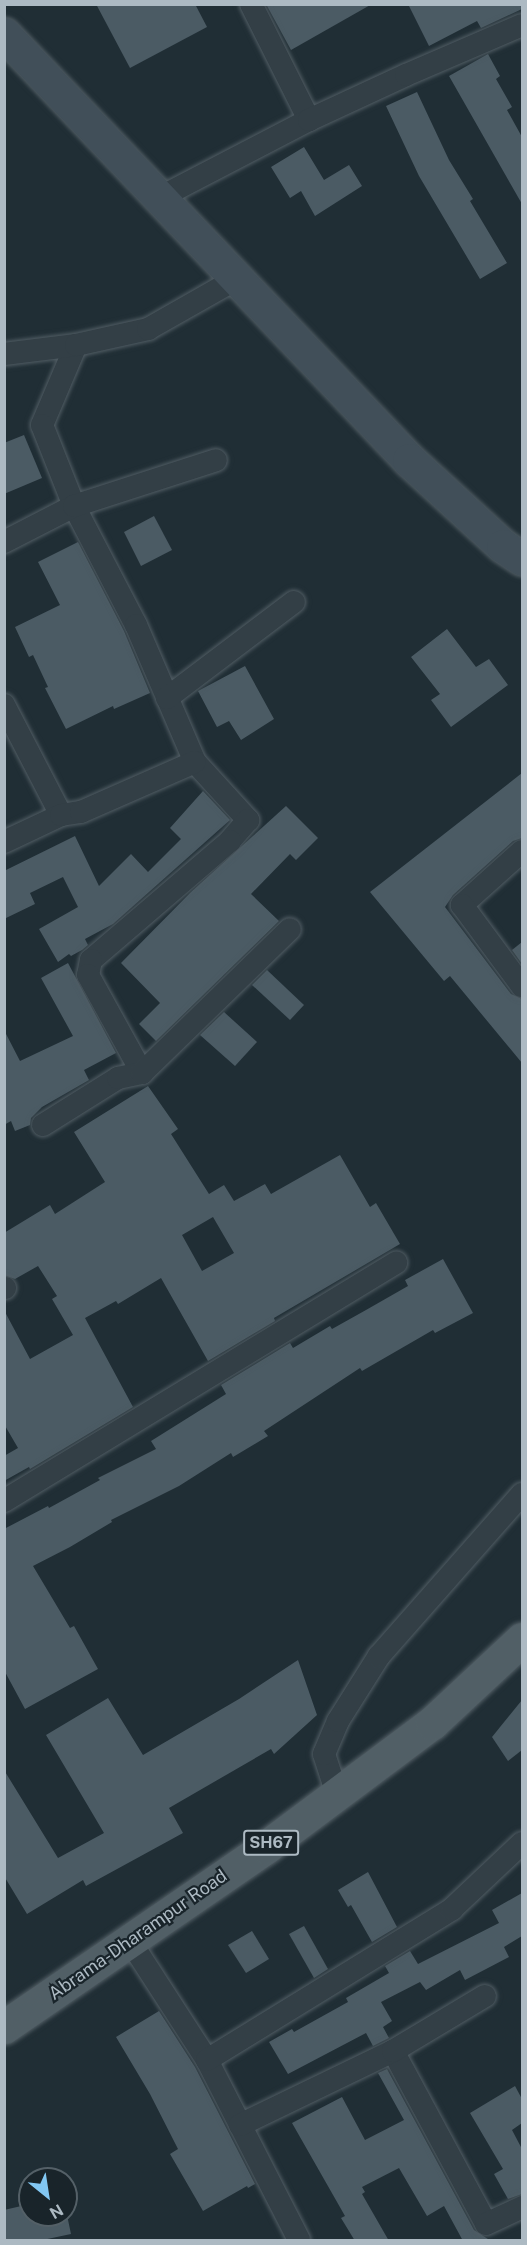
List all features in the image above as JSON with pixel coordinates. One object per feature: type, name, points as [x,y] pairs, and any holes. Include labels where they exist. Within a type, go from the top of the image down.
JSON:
[{"type":"main road","name":"Abrama-Dharampur Road","points":[[4,2027],[337,1794],[432,1723],[522,1639]]},
{"type":"street","points":[[251,4],[309,120]]},
{"type":"street","points":[[159,198],[309,120],[522,25]]},
{"type":"street","points":[[4,34],[409,460],[503,546],[522,559]]},
{"type":"street","points":[[4,354],[76,345],[148,330],[236,279]]},
{"type":"street","points":[[76,345],[42,425],[74,506],[136,625],[195,762],[248,820],[230,841],[91,960],[88,975],[142,1073]]},
{"type":"street","points":[[4,542],[74,506],[216,460]]},
{"type":"street","points":[[168,698],[294,602]]},
{"type":"street","points":[[4,705],[61,815]]},
{"type":"street","points":[[4,842],[61,815],[81,812],[195,762]]},
{"type":"street","points":[[522,851],[462,905],[522,986]]},
{"type":"street","points":[[43,1125],[118,1078],[142,1073],[290,929]]},
{"type":"street","points":[[4,1500],[396,1263]]},
{"type":"street","points":[[337,1794],[324,1754],[338,1721],[379,1656],[522,1494]]},
{"type":"street","points":[[207,2060],[452,1909],[522,1843]]},
{"type":"street","points":[[130,1941],[207,2060],[299,2241]]},
{"type":"street","points":[[240,2125],[393,2051],[485,1996]]},
{"type":"street","points":[[393,2051],[486,2224],[522,2207]]},
{"type":"building","points":[[96,4],[195,4],[207,27],[130,68]]},
{"type":"building","points":[[266,4],[372,4],[291,50]]},
{"type":"building","points":[[408,4],[522,4],[522,9],[481,28],[477,21],[429,46]]},
{"type":"building","points":[[488,54],[500,76],[496,79],[512,107],[507,110],[522,137],[522,204],[449,76]]},
{"type":"building","points":[[417,92],[449,160],[473,199],[470,201],[507,263],[480,279],[419,176],[386,106]]},
{"type":"building","points":[[304,147],[324,180],[349,165],[362,186],[315,216],[301,191],[290,198],[271,167]]},
{"type":"building","points":[[24,435],[42,478],[4,494],[4,443]]},
{"type":"building","points":[[154,516],[172,550],[141,566],[124,532]]},
{"type":"building","points":[[78,542],[124,631],[150,693],[114,709],[113,706],[66,729],[45,688],[48,687],[33,655],[29,657],[15,627],[60,605],[38,562]]},
{"type":"building","points":[[447,629],[476,667],[489,659],[508,685],[451,727],[431,700],[440,694],[411,657]]},
{"type":"building","points":[[245,666],[274,719],[241,740],[229,721],[217,727],[198,691]]},
{"type":"building","points":[[522,773],[522,838],[513,841],[453,895],[445,907],[511,994],[522,999],[522,1063],[450,976],[444,981],[370,892]]},
{"type":"building","points":[[203,791],[230,820],[113,924],[85,939],[88,945],[82,950],[71,956],[69,954],[58,962],[39,929],[78,907],[63,877],[30,893],[35,904],[4,919],[4,871],[75,836],[99,886],[131,854],[148,872],[181,839],[170,828]]},
{"type":"building","points":[[286,806],[318,838],[296,860],[290,854],[251,894],[279,921],[156,1041],[139,1024],[160,1003],[121,963],[191,892]]},
{"type":"building","points":[[522,942],[522,964],[512,950]]},
{"type":"building","points":[[68,963],[116,1053],[84,1070],[89,1080],[42,1107],[31,1118],[30,1125],[15,1131],[11,1121],[4,1125],[4,1030],[20,1061],[73,1036],[41,978]]},
{"type":"building","points":[[267,970],[304,1005],[290,1020],[252,985]]},
{"type":"building","points":[[224,1012],[257,1042],[235,1066],[200,1035]]},
{"type":"building","points":[[148,1086],[178,1129],[171,1134],[209,1194],[224,1185],[234,1201],[265,1184],[271,1194],[340,1155],[370,1207],[376,1203],[400,1244],[274,1318],[275,1321],[208,1361],[161,1278],[118,1304],[116,1301],[85,1318],[133,1407],[30,1469],[29,1467],[4,1481],[4,1456],[18,1448],[4,1424],[4,1310],[30,1359],[73,1335],[52,1299],[57,1296],[38,1266],[15,1279],[4,1275],[4,1233],[50,1205],[55,1214],[105,1182],[74,1132]],"holes":[[[213,1217],[234,1253],[202,1271],[182,1235]]]},
{"type":"building","points":[[443,1259],[473,1313],[435,1333],[433,1330],[362,1371],[360,1368],[264,1431],[268,1436],[233,1457],[231,1453],[179,1486],[111,1520],[112,1522],[70,1547],[33,1566],[70,1628],[74,1626],[98,1669],[25,1709],[4,1670],[4,1529],[48,1506],[49,1508],[100,1480],[98,1478],[156,1449],[151,1441],[226,1394],[221,1385],[290,1343],[293,1348],[330,1326],[332,1329],[366,1310],[408,1286],[405,1280]]},
{"type":"building","points":[[298,1660],[317,1715],[274,1754],[271,1749],[169,1808],[183,1833],[86,1886],[83,1880],[27,1914],[4,1876],[4,1770],[58,1858],[104,1833],[46,1735],[108,1698],[143,1755],[239,1699]]},
{"type":"building","points":[[522,1700],[522,1750],[508,1761],[492,1737]]},
{"type":"building","points":[[368,1872],[397,1927],[372,1942],[351,1905],[348,1907],[338,1890]]},
{"type":"building","points":[[522,1893],[522,1936],[504,1947],[509,1957],[465,1980],[460,1970],[426,1990],[420,1982],[381,2002],[392,2021],[383,2027],[389,2038],[373,2046],[366,2033],[288,2074],[269,2042],[292,2029],[294,2032],[348,2002],[346,1998],[389,1973],[385,1966],[410,1951],[418,1964],[499,1923],[492,1910]]},
{"type":"building","points":[[304,1926],[328,1969],[314,1978],[289,1934]]},
{"type":"building","points":[[252,1931],[269,1959],[246,1973],[228,1945]]},
{"type":"building","points":[[159,2011],[195,2067],[255,2184],[248,2188],[247,2186],[203,2211],[170,2154],[178,2149],[150,2094],[116,2037]]},
{"type":"building","points":[[387,2069],[474,2230],[491,2241],[463,2241],[444,2206],[427,2216],[399,2168],[362,2187],[365,2192],[362,2194],[389,2241],[355,2241],[341,2218],[345,2216],[292,2123],[342,2097],[365,2140],[404,2120],[378,2073]]},
{"type":"building","points":[[515,2086],[522,2099],[522,2123],[512,2130],[522,2149],[522,2194],[508,2199],[494,2174],[503,2169],[470,2113]]},
{"type":"building","points":[[18,2207],[18,2227],[70,2227],[71,2234],[38,2241],[4,2241],[4,2210]]}]
